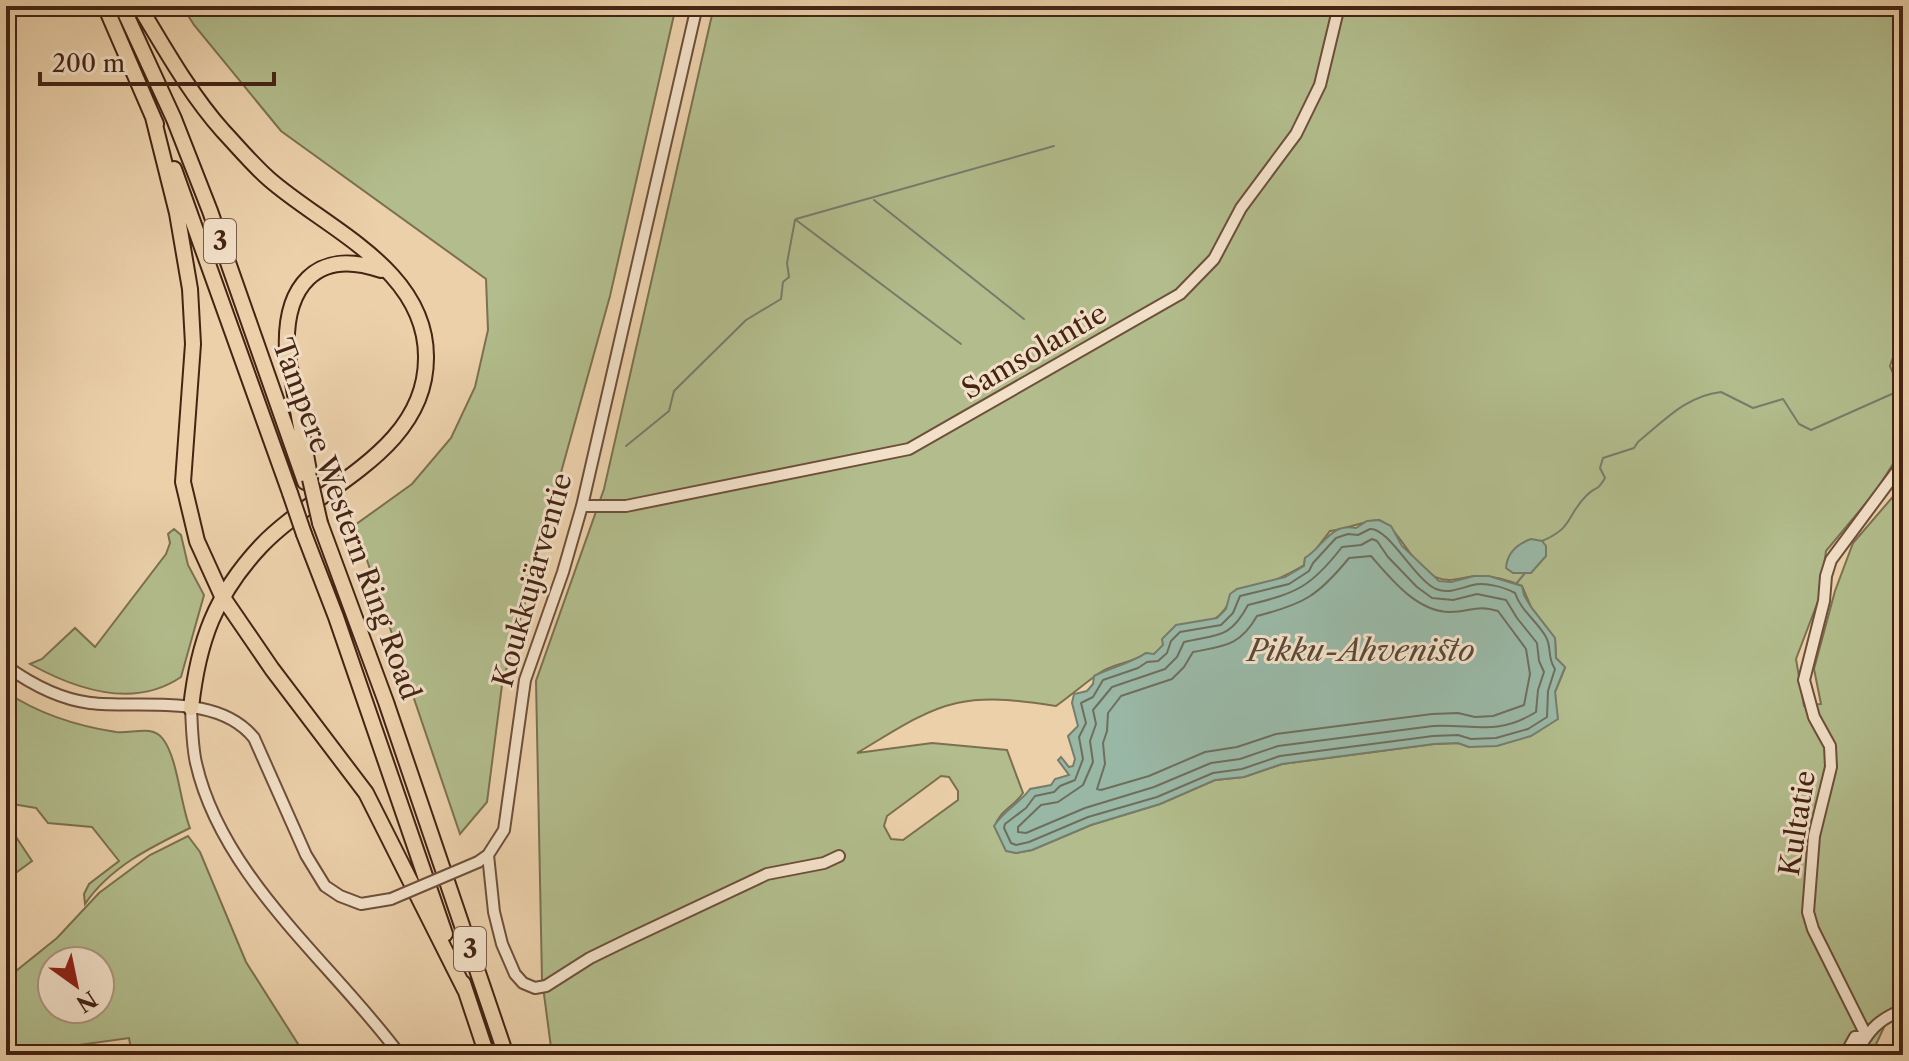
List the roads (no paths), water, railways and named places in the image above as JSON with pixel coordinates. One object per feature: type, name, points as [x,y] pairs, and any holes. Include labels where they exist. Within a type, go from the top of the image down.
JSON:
[{"type":"highway","name":"Tampere Western Ring Road","points":[[105,6],[193,219],[336,617],[487,1055]]},
{"type":"highway","name":"Tampere Western Ring Road","points":[[122,6],[174,119],[210,211],[386,702],[506,1055]]},
{"type":"highway","points":[[139,6],[180,73],[222,130],[269,179],[369,254],[389,273],[414,306],[425,338],[424,381],[413,412],[398,432],[372,458],[282,526],[262,545],[222,596],[201,645],[191,708]]},
{"type":"highway","points":[[153,117],[177,213],[190,289],[193,344],[183,453],[185,499],[197,541],[222,596],[272,669],[366,793],[465,990]]},
{"type":"highway","points":[[308,480],[287,351],[288,316],[295,294],[308,278],[331,264],[353,262],[389,273]]},
{"type":"street","name":"Koukkujärventie","points":[[6,666],[67,699],[191,708],[230,719],[245,728],[254,738],[306,855],[325,886],[340,896],[361,904],[391,899],[488,855],[504,830],[525,680],[563,572],[582,506],[697,6]]},
{"type":"street","name":"Samsolantie","points":[[582,506],[626,506],[909,449],[1180,294],[1214,259],[1241,208],[1296,134],[1320,85],[1339,6]]},
{"type":"street","points":[[1903,347],[1903,377]]},
{"type":"street","name":"Kultatie","points":[[1866,1035],[1813,929],[1808,912],[1814,836],[1831,767],[1830,746],[1814,717],[1804,680],[1831,560],[1903,463]]},
{"type":"street","points":[[191,708],[196,762],[204,790],[229,841],[262,892],[400,1055]]},
{"type":"street","points":[[488,855],[494,912],[502,944],[515,974],[523,983],[535,988],[546,986],[590,958],[767,874],[824,863],[839,856]]},
{"type":"street","points":[[1856,1055],[1866,1035],[1885,1017],[1903,1010]]},
{"type":"street","points":[[1845,1055],[1855,1037],[1866,1035]]},
{"type":"water","name":"Pikku-Ahvenisto","points":[[1379,520],[1391,526],[1402,546],[1439,581],[1489,576],[1522,586],[1531,607],[1555,638],[1556,658],[1565,667],[1555,692],[1558,719],[1531,736],[1497,746],[1434,744],[1282,764],[1244,777],[1215,780],[1160,804],[1091,825],[1032,850],[1006,851],[994,826],[998,821],[1030,789],[1051,785],[1055,779],[1069,775],[1058,760],[1061,757],[1069,767],[1073,766],[1075,759],[1068,736],[1078,726],[1072,703],[1074,694],[1087,691],[1093,684],[1094,676],[1146,653],[1154,654],[1163,645],[1162,639],[1176,625],[1217,618],[1226,609],[1230,594],[1237,589],[1285,577],[1304,566],[1305,558],[1333,532]]},
{"type":"water","points":[[1531,539],[1542,541],[1546,546],[1546,556],[1531,573],[1513,573],[1506,568],[1508,557],[1517,546]]},
{"type":"waterway","points":[[796,219],[1054,146]]},
{"type":"waterway","points":[[874,200],[1024,319]]},
{"type":"waterway","points":[[626,446],[669,411],[674,391],[746,320],[781,299],[783,282],[789,277],[787,263],[795,220]]},
{"type":"waterway","points":[[796,220],[961,344]]},
{"type":"waterway","points":[[1542,541],[1560,531],[1580,502],[1605,478],[1600,468],[1603,458],[1634,448],[1667,418],[1697,398],[1721,392],[1753,408],[1783,399],[1799,424],[1811,430],[1903,389]]},
{"type":"waterway","points":[[1516,584],[1525,573]]}]
